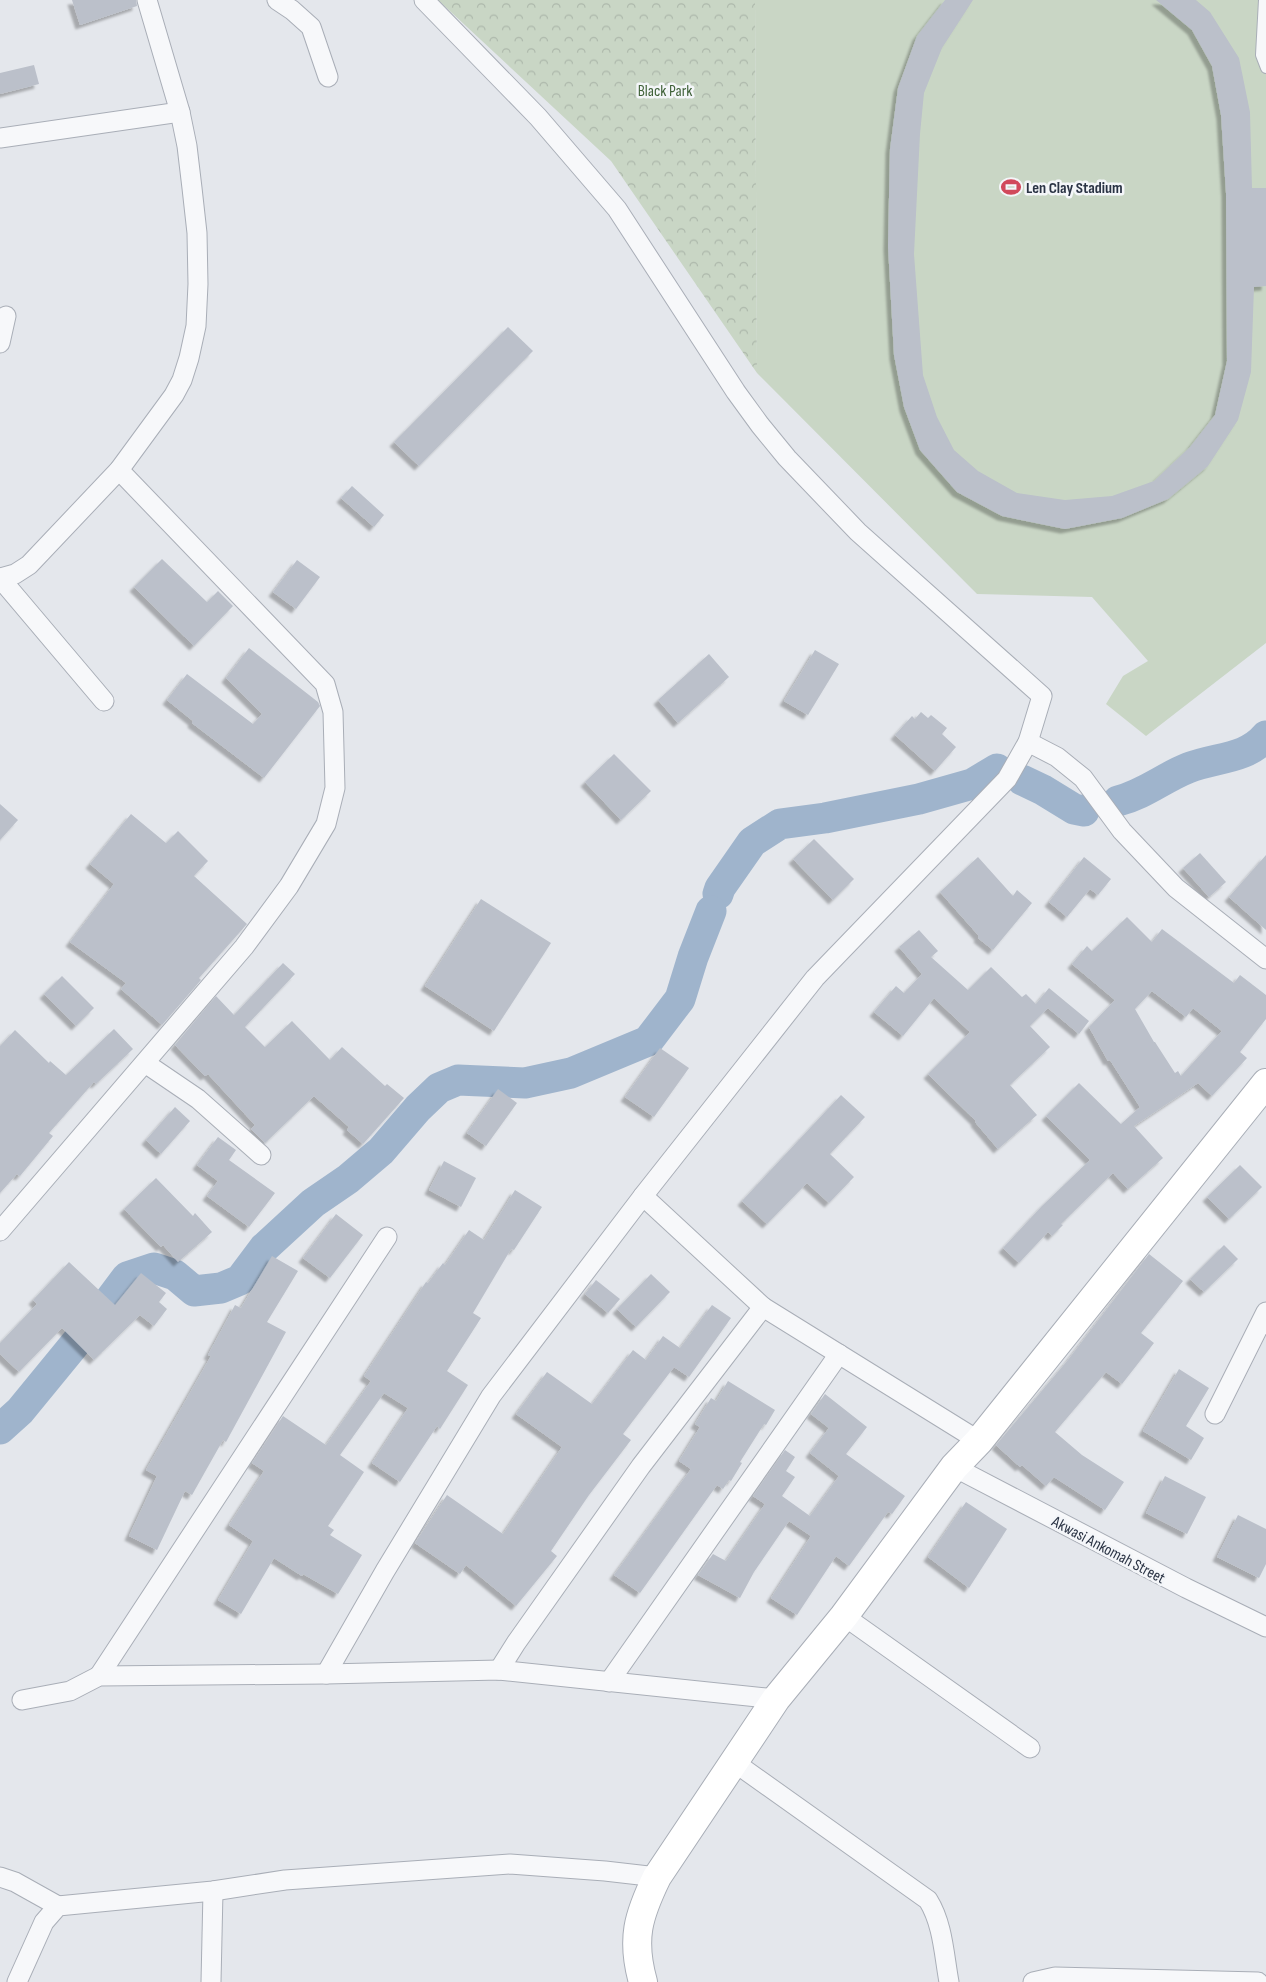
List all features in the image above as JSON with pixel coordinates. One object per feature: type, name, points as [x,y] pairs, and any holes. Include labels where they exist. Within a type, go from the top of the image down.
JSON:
[{"type":"street","points":[[104,701],[0,578],[15,574],[29,565],[119,470],[177,390],[189,358],[196,326],[198,284],[197,233],[187,146],[180,112],[147,0]]},
{"type":"street","points":[[277,0],[311,27],[328,77]]},
{"type":"street","points":[[326,1674],[385,1571],[491,1396],[643,1196],[815,978],[1008,779],[1028,742],[1042,696],[858,532],[787,458],[736,392],[617,209],[538,117],[424,0]]},
{"type":"street","points":[[0,138],[180,112]]},
{"type":"street","points":[[0,343],[6,316]]},
{"type":"street","points":[[0,1231],[244,947],[288,886],[326,824],[335,788],[333,712],[325,684],[119,470]]},
{"type":"street","points":[[1028,742],[1057,757],[1084,778],[1122,830],[1176,888],[1266,959]]},
{"type":"street","points":[[145,1063],[198,1099],[261,1155]]},
{"type":"street","points":[[643,1982],[639,1968],[637,1935],[642,1906],[657,1877],[776,1699],[844,1616],[954,1467],[979,1441],[1266,1083]]},
{"type":"street","points":[[643,1196],[763,1307],[979,1441]]},
{"type":"street","points":[[99,1676],[387,1237]]},
{"type":"street","points":[[499,1670],[640,1466],[763,1307]]},
{"type":"street","points":[[1216,1414],[1266,1312]]},
{"type":"street","points":[[609,1682],[839,1354]]},
{"type":"street","name":"Akwasi Ankomah Street","points":[[954,1467],[1186,1588],[1266,1627]]},
{"type":"street","points":[[844,1616],[1030,1748]]},
{"type":"street","points":[[22,1700],[70,1691],[99,1676],[499,1670],[776,1699]]},
{"type":"street","points":[[734,1762],[928,1900],[935,1910],[949,1982]]},
{"type":"street","points":[[0,1877],[15,1882],[58,1906],[213,1891],[285,1880],[510,1864],[657,1877]]},
{"type":"street","points":[[211,1982],[213,1891]]},
{"type":"street","points":[[17,1982],[44,1922],[58,1906]]},
{"type":"street","points":[[1033,1982],[1056,1980],[1258,1982]]},
{"type":"lane","points":[[1264,0],[1261,55],[1266,68]]},
{"type":"green space","name":"Black Park","points":[[438,0],[755,0],[757,373],[611,161]]},
{"type":"green space","name":"Len Clay Stadium","points":[[755,0],[1266,0],[1266,643],[1146,736],[1106,704],[1123,676],[1148,661],[1092,597],[977,594],[757,373]]},
{"type":"building","points":[[72,0],[136,0],[137,6],[80,25]]},
{"type":"building","points":[[945,0],[973,0],[942,48],[924,93],[914,254],[923,375],[937,417],[954,450],[978,471],[1017,493],[1065,500],[1112,496],[1154,481],[1190,447],[1215,415],[1227,361],[1226,193],[1221,115],[1212,66],[1192,30],[1156,0],[1196,0],[1210,12],[1239,58],[1250,112],[1252,188],[1266,188],[1266,286],[1254,287],[1251,372],[1238,420],[1208,466],[1168,499],[1122,518],[1065,529],[1002,516],[957,492],[920,450],[904,407],[894,355],[888,246],[890,149],[898,88],[917,36]]},
{"type":"building","points":[[34,65],[39,84],[0,94],[0,73]]},
{"type":"building","points":[[508,327],[533,351],[419,466],[394,442]]},
{"type":"building","points":[[352,486],[384,515],[374,527],[341,498]]},
{"type":"building","points":[[162,559],[207,602],[218,591],[233,606],[194,646],[134,587]]},
{"type":"building","points":[[297,560],[320,577],[296,609],[273,592]]},
{"type":"building","points":[[249,648],[318,702],[320,706],[264,778],[192,723],[193,721],[167,700],[187,674],[253,724],[262,714],[226,678]]},
{"type":"building","points":[[815,650],[839,664],[808,715],[784,701]]},
{"type":"building","points":[[709,654],[729,677],[678,723],[658,700]]},
{"type":"building","points":[[921,712],[928,718],[931,715],[947,728],[942,734],[956,747],[935,771],[895,735],[912,716],[915,719]]},
{"type":"building","points":[[614,754],[651,791],[621,820],[585,782]]},
{"type":"building","points":[[0,804],[18,820],[0,840]]},
{"type":"building","points":[[131,814],[166,843],[178,831],[208,861],[194,876],[247,924],[199,978],[201,980],[162,1025],[121,989],[126,983],[70,942],[114,884],[90,864]]},
{"type":"building","points":[[814,839],[854,879],[833,900],[793,859]]},
{"type":"building","points":[[1200,853],[1226,882],[1209,897],[1183,868]]},
{"type":"building","points":[[1266,855],[1266,930],[1229,897]]},
{"type":"building","points":[[978,857],[1013,896],[1017,890],[1032,903],[993,950],[978,938],[979,936],[940,892]]},
{"type":"building","points":[[1084,857],[1111,879],[1098,895],[1090,889],[1067,917],[1049,902]]},
{"type":"building","points":[[481,899],[551,943],[494,1031],[425,986]]},
{"type":"building","points":[[1127,917],[1152,942],[1162,929],[1234,983],[1240,975],[1266,995],[1266,1019],[1240,1052],[1247,1058],[1212,1096],[1198,1083],[1134,1126],[1163,1158],[1128,1189],[1113,1173],[1061,1224],[1063,1225],[1052,1236],[1048,1232],[1019,1263],[1003,1248],[1042,1206],[1090,1160],[1046,1116],[1079,1083],[1121,1124],[1140,1107],[1110,1060],[1108,1061],[1089,1027],[1115,1000],[1072,964],[1087,946],[1092,951]],"holes":[[[1152,991],[1186,1017],[1193,1008],[1222,1031],[1181,1076],[1178,1071],[1175,1073],[1135,1009]]]},
{"type":"building","points":[[919,930],[938,951],[931,957],[968,990],[991,967],[1022,997],[1026,994],[1036,1004],[1049,988],[1089,1021],[1079,1034],[1048,1008],[1030,1026],[1050,1047],[1010,1085],[1037,1115],[998,1149],[976,1121],[928,1074],[970,1032],[934,998],[903,1036],[874,1012],[896,986],[904,993],[922,974],[899,947]]},
{"type":"building","points":[[283,963],[295,974],[245,1027],[265,1047],[292,1021],[330,1060],[342,1047],[385,1086],[387,1084],[404,1098],[363,1144],[347,1130],[349,1127],[314,1096],[265,1143],[251,1129],[255,1125],[208,1074],[205,1076],[175,1045],[216,996],[234,1015]]},
{"type":"building","points":[[62,976],[94,1008],[76,1026],[44,994]]},
{"type":"building","points":[[114,1029],[133,1049],[96,1084],[94,1082],[49,1133],[53,1136],[20,1176],[17,1174],[0,1193],[0,1046],[15,1030],[49,1063],[50,1061],[66,1075]]},
{"type":"building","points":[[660,1048],[689,1068],[654,1117],[625,1097]]},
{"type":"building","points":[[498,1089],[517,1103],[486,1146],[467,1133]]},
{"type":"building","points":[[841,1095],[865,1117],[830,1154],[854,1177],[829,1203],[807,1183],[767,1224],[742,1201]]},
{"type":"building","points":[[175,1107],[190,1121],[161,1154],[146,1140]]},
{"type":"building","points":[[218,1137],[236,1150],[229,1160],[275,1193],[249,1227],[207,1196],[218,1181],[197,1165]]},
{"type":"building","points":[[444,1161],[476,1178],[461,1207],[429,1190]]},
{"type":"building","points":[[1240,1165],[1262,1187],[1229,1219],[1207,1197]]},
{"type":"building","points":[[156,1178],[193,1216],[195,1213],[212,1232],[178,1262],[163,1245],[161,1247],[124,1209]]},
{"type":"building","points":[[515,1190],[542,1207],[514,1250],[511,1249],[473,1313],[481,1318],[447,1371],[468,1385],[440,1429],[437,1426],[400,1482],[372,1463],[408,1408],[384,1393],[340,1455],[364,1472],[328,1526],[334,1530],[330,1535],[362,1555],[338,1594],[303,1574],[302,1576],[274,1558],[241,1614],[218,1600],[253,1541],[229,1525],[264,1471],[252,1463],[283,1416],[326,1445],[371,1381],[364,1376],[426,1282],[428,1283],[443,1263],[445,1265],[469,1230],[484,1240]]},
{"type":"building","points":[[336,1214],[363,1235],[330,1278],[303,1258]]},
{"type":"building","points":[[1224,1245],[1238,1259],[1204,1292],[1190,1279]]},
{"type":"building","points":[[1149,1254],[1183,1281],[1141,1333],[1154,1343],[1122,1384],[1106,1372],[1055,1432],[1082,1455],[1124,1482],[1105,1510],[1054,1477],[1046,1486],[1022,1465],[1020,1467],[996,1445],[1068,1360]]},
{"type":"building","points":[[272,1256],[298,1271],[267,1322],[286,1332],[226,1442],[223,1440],[192,1495],[185,1491],[157,1550],[129,1536],[157,1476],[146,1470],[211,1356],[208,1355],[235,1305],[241,1308]]},
{"type":"building","points":[[69,1262],[115,1305],[141,1273],[166,1293],[159,1302],[167,1309],[154,1326],[140,1315],[94,1360],[62,1328],[19,1372],[0,1354],[0,1343],[37,1304],[33,1300]]},
{"type":"building","points":[[651,1274],[670,1292],[636,1327],[617,1309]]},
{"type":"building","points":[[596,1280],[620,1299],[608,1313],[585,1294]]},
{"type":"building","points":[[712,1305],[731,1318],[689,1377],[674,1367],[623,1434],[631,1440],[589,1495],[551,1551],[557,1556],[516,1606],[466,1565],[460,1574],[415,1543],[447,1495],[503,1534],[562,1447],[516,1414],[547,1372],[592,1404],[633,1350],[646,1360],[663,1336],[680,1348]]},
{"type":"building","points":[[1179,1369],[1209,1388],[1186,1426],[1204,1438],[1191,1460],[1143,1431]]},
{"type":"building","points":[[728,1381],[775,1410],[740,1462],[742,1463],[731,1481],[729,1480],[723,1489],[717,1485],[640,1593],[614,1575],[691,1469],[679,1461],[700,1427],[695,1424],[711,1398],[716,1401]]},
{"type":"building","points":[[825,1394],[867,1427],[846,1454],[905,1496],[892,1514],[888,1512],[849,1566],[836,1556],[797,1615],[771,1598],[811,1536],[789,1521],[754,1572],[740,1598],[698,1575],[713,1554],[726,1561],[765,1504],[753,1496],[785,1450],[795,1457],[786,1471],[795,1477],[782,1496],[810,1516],[839,1476],[810,1453],[829,1428],[811,1414]]},
{"type":"building","points":[[1165,1476],[1206,1497],[1187,1534],[1146,1513]]},
{"type":"building","points":[[966,1502],[1007,1529],[969,1588],[928,1557]]},
{"type":"building","points":[[1238,1515],[1266,1529],[1266,1564],[1259,1578],[1217,1557]]},
{"type":"waterway","points":[[1118,801],[1137,794],[1170,776],[1198,764],[1240,754],[1258,744],[1266,736]]},
{"type":"waterway","points":[[718,894],[720,888],[752,842],[780,824],[825,818],[919,799],[972,784],[997,769]]},
{"type":"waterway","points":[[1022,780],[1074,809],[1084,811]]},
{"type":"waterway","points":[[0,1429],[20,1411],[97,1317],[127,1277],[154,1268],[175,1275],[194,1291],[221,1288],[240,1280],[264,1248],[313,1203],[348,1179],[381,1151],[418,1108],[439,1088],[458,1080],[525,1083],[571,1073],[648,1041],[680,999],[693,957],[711,911]]},
{"type":"place","name":"Len Clay Stadium","points":[[1011,187]]}]
